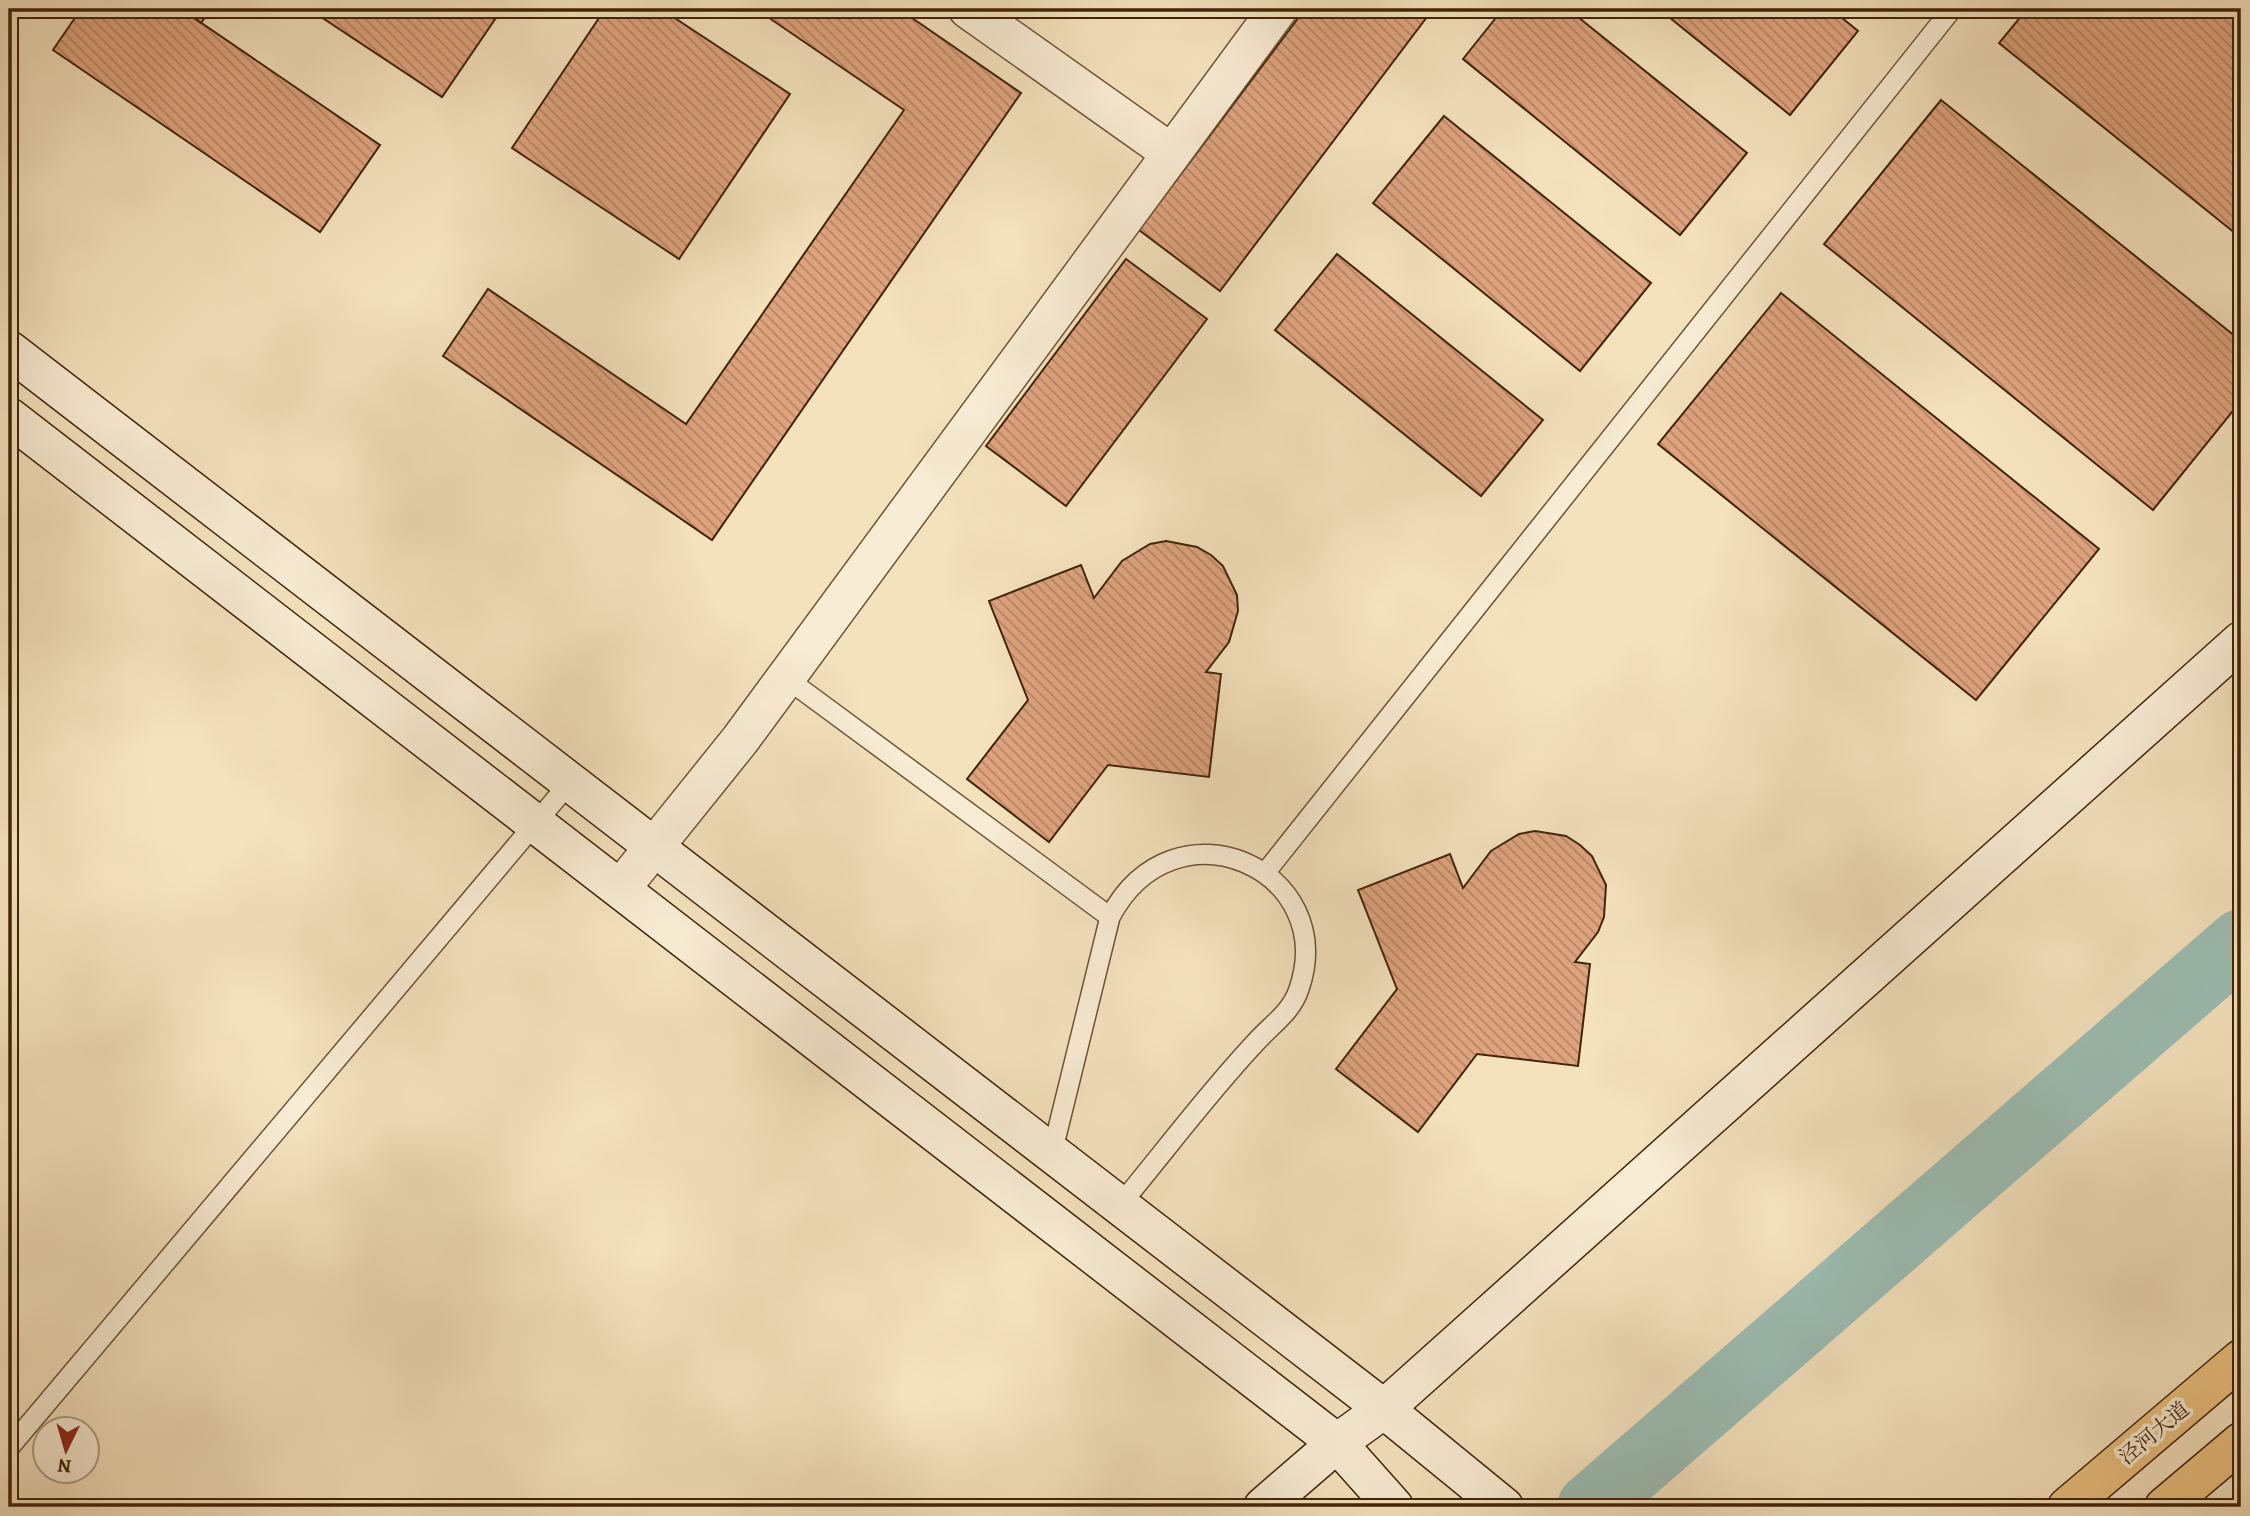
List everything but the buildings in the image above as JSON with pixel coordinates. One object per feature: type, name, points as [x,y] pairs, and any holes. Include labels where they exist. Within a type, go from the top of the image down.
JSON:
[{"type":"main road","points":[[968,9],[1171,153]]},
{"type":"main road","points":[[621,888],[740,740],[1278,9]]},
{"type":"main road","points":[[9,350],[1384,1409],[1504,1507]]},
{"type":"main road","points":[[9,417],[1337,1443],[1393,1506]]},
{"type":"main road","points":[[1263,1507],[1337,1443],[1384,1409],[2241,641]]},
{"type":"main road","name":"泾河大道","points":[[2067,1507],[2241,1359]]},
{"type":"main road","points":[[2164,1507],[2241,1442]]},
{"type":"lane","points":[[1265,873],[1952,9]]},
{"type":"lane","points":[[786,678],[1110,917]]},
{"type":"lane","points":[[9,1448],[571,781]]},
{"type":"lane","points":[[1052,1153],[1110,917],[1121,896],[1137,879],[1177,856],[1200,853],[1223,855],[1245,862],[1265,873],[1294,906],[1301,927],[1306,948],[1299,990],[1282,1018],[1258,1040],[1120,1205]]},
{"type":"waterway","points":[[1590,1507],[2241,942]]}]
